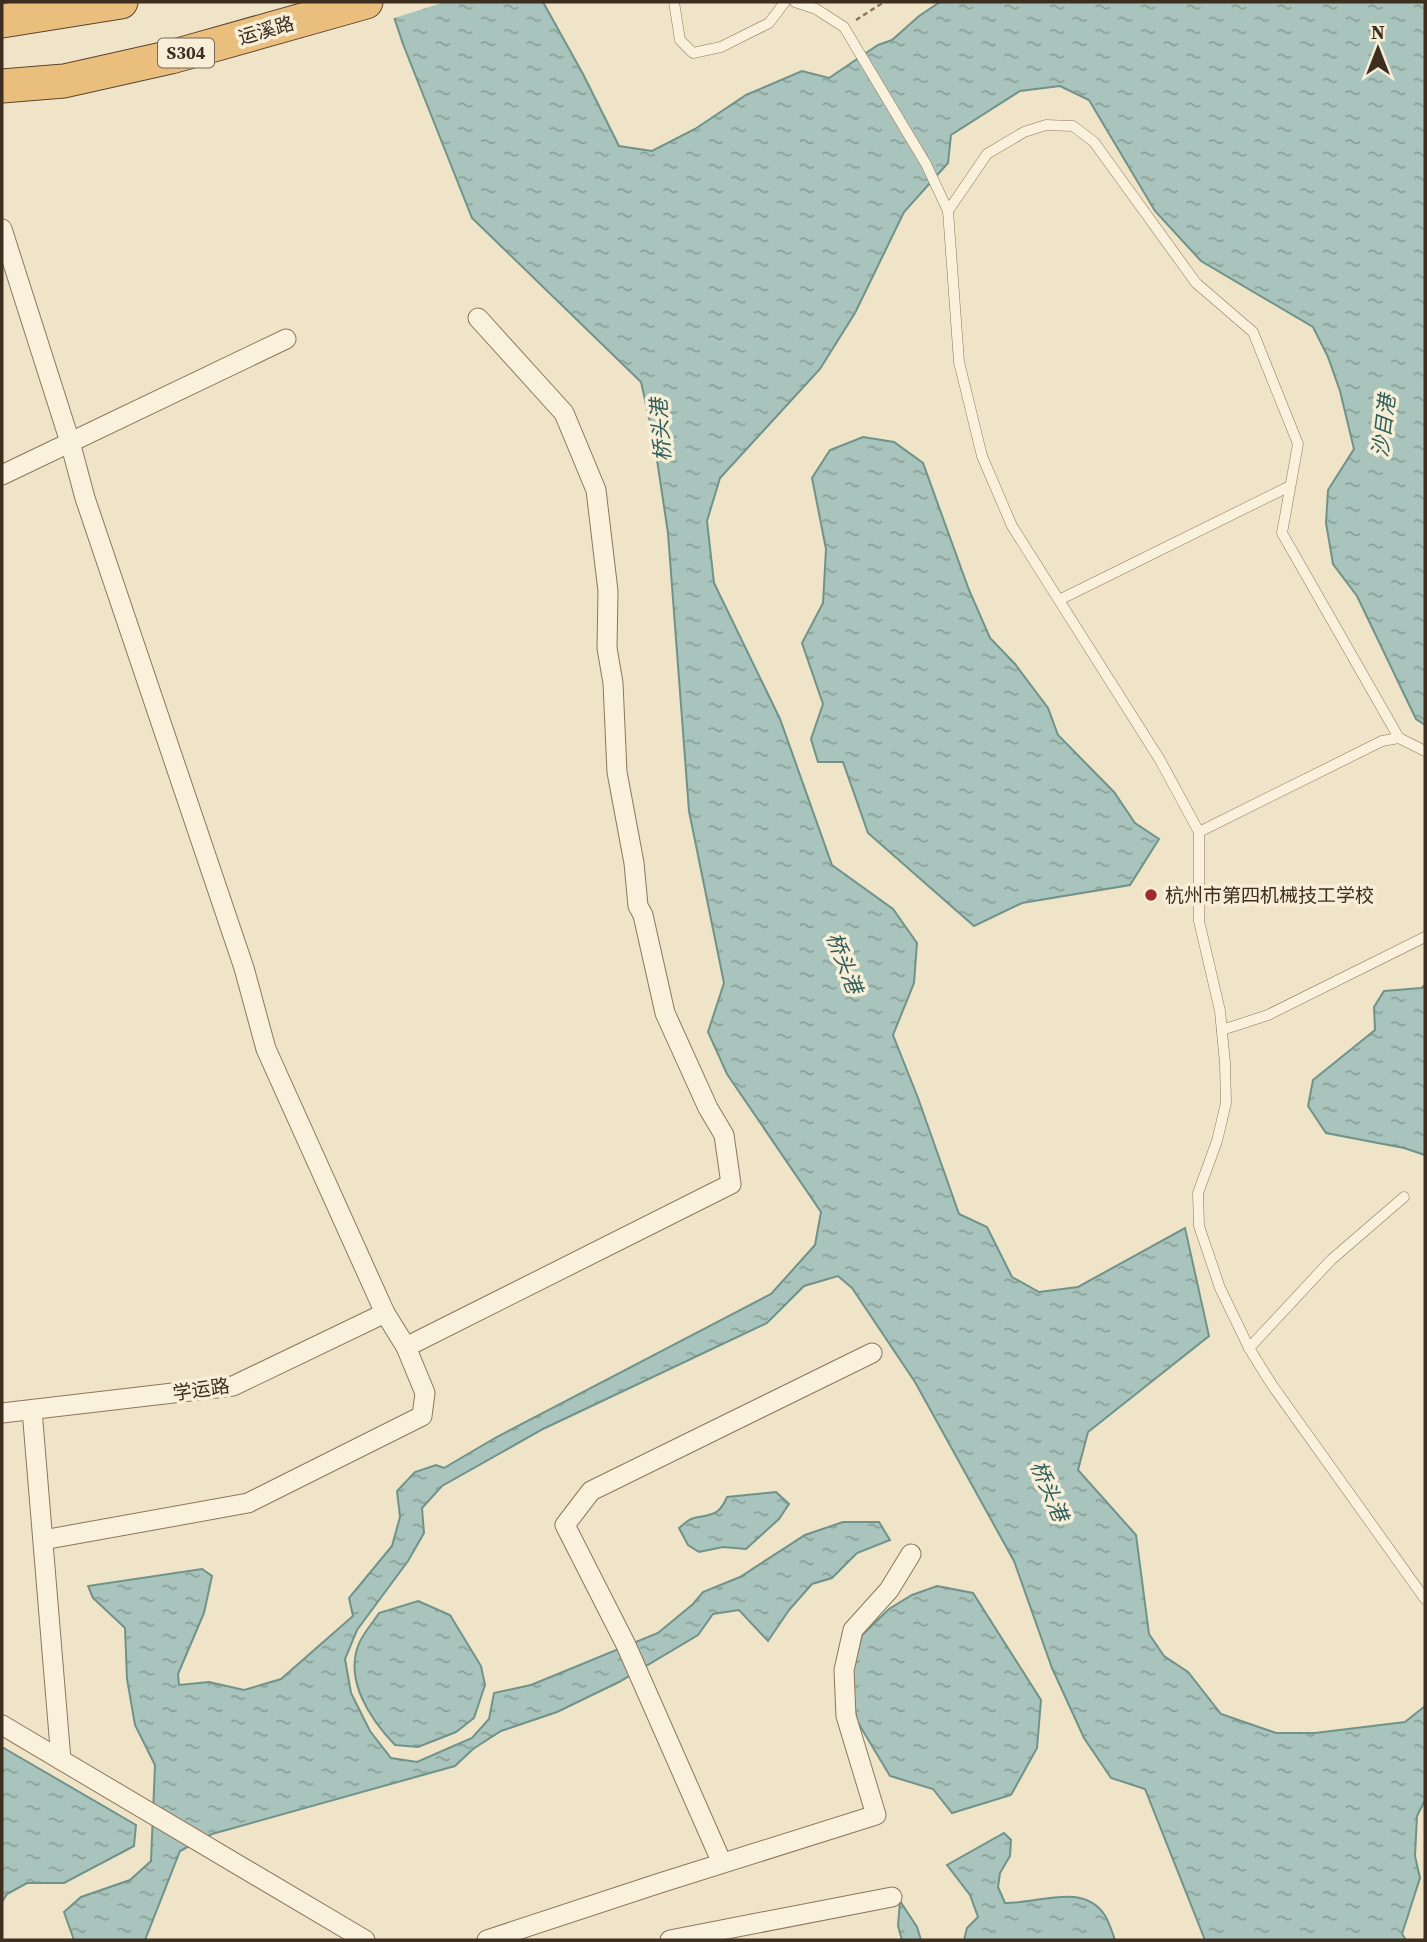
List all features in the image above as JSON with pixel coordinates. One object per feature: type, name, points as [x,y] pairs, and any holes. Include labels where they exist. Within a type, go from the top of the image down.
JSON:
[{"type":"highway","points":[[2,21],[121,2]]},
{"type":"highway","name":"运溪路","points":[[2,86],[64,81],[172,57],[366,2]]},
{"type":"street","points":[[2,229],[70,442],[85,498],[244,968],[266,1049],[384,1313],[406,1347],[425,1394],[422,1416],[248,1503],[43,1540]]},
{"type":"street","points":[[406,1347],[731,1184],[724,1135],[708,1108],[665,1013],[643,915],[638,906],[634,863],[617,772],[613,683],[607,648],[608,591],[596,491],[564,413],[478,318]]},
{"type":"street","points":[[2,475],[286,339]]},
{"type":"street","name":"学运路","points":[[2,1413],[233,1386],[384,1313]]},
{"type":"street","points":[[722,1863],[626,1645],[565,1525],[591,1490],[872,1353]]},
{"type":"street","points":[[32,1410],[61,1760]]},
{"type":"street","points":[[487,1940],[876,1815],[846,1716],[845,1670],[853,1630],[889,1590],[911,1553]]},
{"type":"street","points":[[2,1725],[365,1940]]},
{"type":"street","points":[[670,1940],[892,1897]]},
{"type":"lane","points":[[674,2],[680,40],[693,53],[721,47],[769,23],[785,2]]},
{"type":"lane","points":[[795,2],[816,9],[845,27],[926,164],[948,211],[959,362],[982,456],[1012,526],[1160,760],[1199,832],[1199,921],[1220,1011],[1226,1103],[1217,1141],[1198,1193],[1199,1226],[1220,1288],[1249,1348],[1272,1385],[1425,1599]]},
{"type":"lane","points":[[948,211],[987,154],[1024,132],[1046,125],[1073,126],[1094,142],[1196,283],[1253,332],[1298,444],[1282,533],[1399,738],[1425,751]]},
{"type":"lane","points":[[1059,600],[1290,486]]},
{"type":"lane","points":[[1199,832],[1382,741],[1399,738]]},
{"type":"lane","points":[[1222,1030],[1268,1015],[1425,937]]},
{"type":"lane","points":[[1249,1348],[1331,1260],[1404,1197]]},
{"type":"path","points":[[845,27],[884,2]]},
{"type":"water","points":[[389,2],[543,2],[619,146],[652,151],[695,129],[746,95],[802,71],[829,78],[878,45],[892,40],[940,2],[1425,2],[1425,725],[1416,719],[1357,596],[1333,564],[1326,523],[1328,490],[1354,449],[1340,391],[1328,357],[1313,327],[1201,261],[1155,211],[1089,100],[1060,86],[1020,91],[951,135],[948,163],[904,212],[855,313],[820,369],[720,478],[707,521],[714,583],[780,719],[832,865],[893,909],[917,943],[914,983],[893,1035],[959,1214],[987,1227],[1012,1277],[1039,1292],[1078,1287],[1185,1228],[1209,1336],[1088,1432],[1078,1470],[1136,1535],[1149,1634],[1164,1656],[1188,1672],[1221,1714],[1276,1733],[1315,1733],[1405,1722],[1425,1706],[1425,1800],[1417,1816],[1415,1856],[1420,1878],[1402,1934],[1406,1940],[1205,1940],[1145,1789],[1111,1778],[1084,1738],[1052,1668],[1014,1561],[915,1382],[852,1288],[838,1276],[804,1286],[767,1323],[543,1429],[442,1486],[422,1508],[424,1533],[408,1561],[357,1630],[345,1659],[351,1693],[370,1731],[391,1758],[417,1762],[472,1738],[489,1719],[494,1693],[531,1685],[658,1633],[693,1604],[703,1592],[740,1577],[805,1535],[843,1522],[879,1522],[890,1540],[857,1553],[832,1578],[812,1584],[789,1610],[768,1641],[739,1610],[713,1614],[698,1635],[619,1682],[557,1712],[501,1731],[473,1749],[455,1766],[212,1834],[180,1851],[145,1940],[74,1940],[64,1912],[81,1897],[130,1880],[151,1861],[155,1765],[135,1725],[127,1679],[125,1628],[93,1598],[88,1586],[202,1569],[212,1576],[204,1613],[178,1674],[179,1685],[209,1682],[244,1690],[281,1679],[353,1616],[349,1598],[392,1546],[400,1517],[397,1491],[415,1472],[436,1465],[444,1468],[495,1438],[771,1294],[815,1245],[821,1212],[727,1074],[708,1032],[724,983],[689,811],[668,533],[654,440],[641,382],[472,218]]},
{"type":"water","points":[[863,437],[894,442],[923,463],[969,590],[990,638],[1015,664],[1048,708],[1058,735],[1114,792],[1135,823],[1159,839],[1130,885],[1022,903],[974,926],[868,833],[843,762],[818,762],[811,739],[823,704],[802,643],[823,603],[826,549],[812,478],[830,450]]},
{"type":"water","points":[[1425,985],[1425,1155],[1404,1148],[1326,1133],[1308,1106],[1313,1080],[1375,1030],[1374,1007],[1384,991],[1421,988]]},
{"type":"water","points":[[776,1492],[789,1504],[779,1519],[746,1549],[723,1547],[699,1552],[688,1545],[679,1528],[692,1519],[718,1511],[727,1497]]},
{"type":"water","points":[[937,1586],[973,1593],[1041,1700],[1037,1748],[1011,1795],[952,1813],[933,1789],[890,1776],[857,1721],[850,1682],[862,1635],[889,1609],[912,1595]]},
{"type":"water","points":[[418,1601],[450,1615],[481,1666],[485,1685],[474,1718],[456,1732],[418,1747],[395,1745],[377,1724],[358,1687],[355,1660],[360,1642],[379,1613]]},
{"type":"water","points":[[2,1747],[136,1825],[134,1846],[64,1883],[27,1883],[7,1894],[2,1902]]},
{"type":"water","points":[[1004,1833],[1011,1840],[1010,1856],[1000,1873],[998,1887],[1005,1903],[1059,1897],[1084,1899],[1095,1904],[1104,1914],[1115,1940],[964,1940],[967,1928],[978,1917],[970,1895],[947,1865]]},
{"type":"water","points":[[900,1901],[917,1927],[921,1940],[902,1940],[898,1926]]},
{"type":"pier","points":[[386,2],[445,2],[391,19]]},
{"type":"place","name":"杭州市第四机械技工学校","points":[[1151,895]]},
{"type":"water label","name":"沙目港","points":[[1384,426]]},
{"type":"water label","name":"桥头港","points":[[661,430]]},
{"type":"water label","name":"桥头港","points":[[844,963]]},
{"type":"water label","name":"桥头港","points":[[1049,1491]]}]
